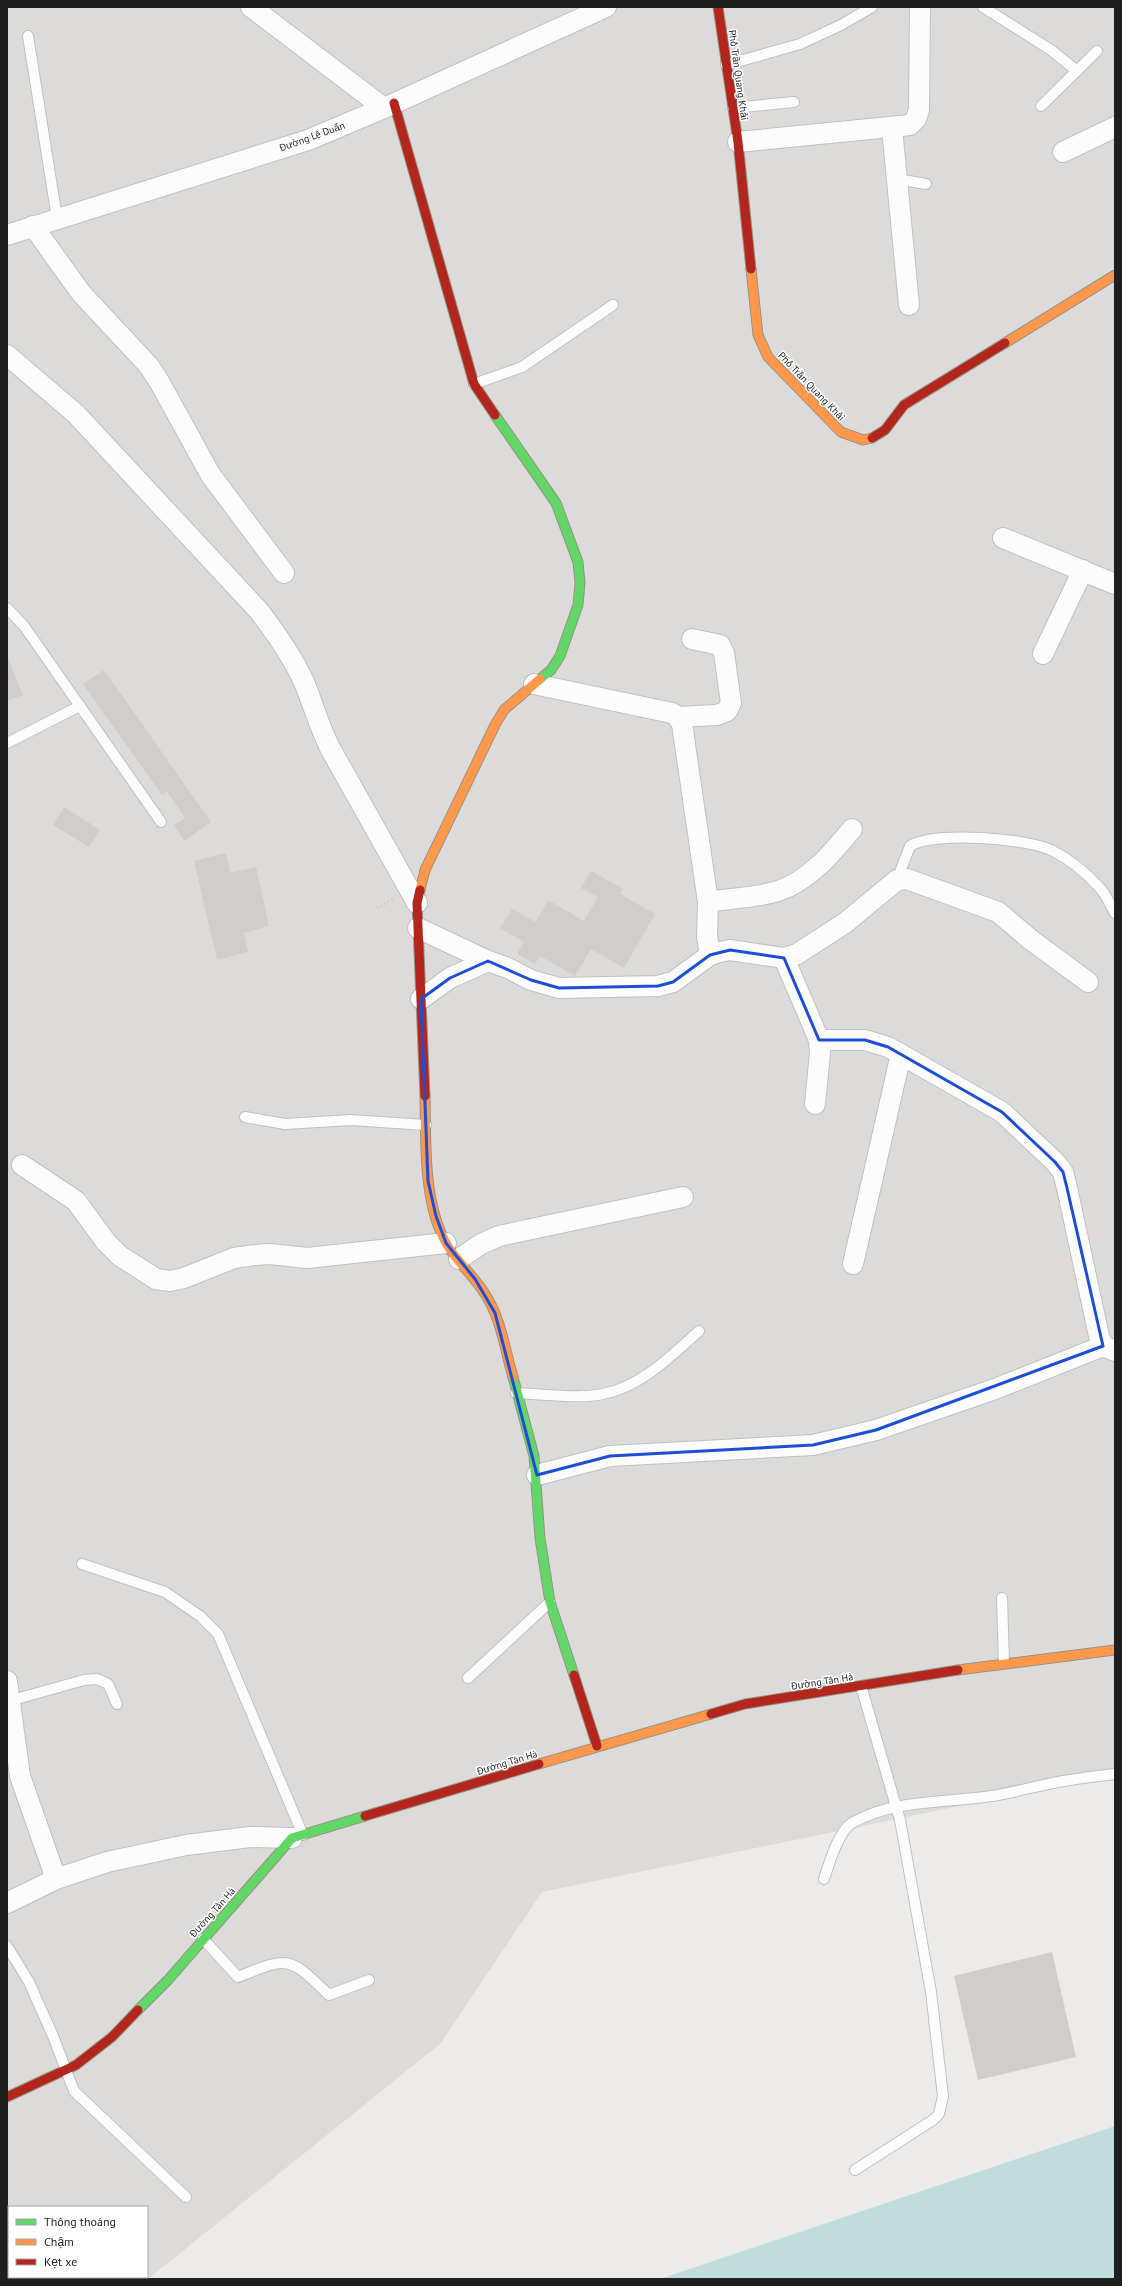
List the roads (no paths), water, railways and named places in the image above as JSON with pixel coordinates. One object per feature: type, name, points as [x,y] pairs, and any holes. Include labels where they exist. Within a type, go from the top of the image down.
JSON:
[{"type":"street","points":[[251,7],[389,106],[465,360],[474,384],[556,503],[578,562],[580,584],[578,605],[560,656],[551,670],[504,710],[425,870],[417,903],[428,1181],[436,1216],[446,1243],[486,1295],[495,1313],[534,1456],[537,1475],[540,1538],[550,1602],[597,1746]]},
{"type":"street","name":"Đường Lê Duẩn","points":[[7,235],[308,140],[389,106],[606,7]]},
{"type":"street","name":"Phố Trần Quang Khải","points":[[718,7],[738,142],[758,334],[768,357],[841,432],[854,439],[867,441],[880,436],[890,426],[904,405],[1115,275]]},
{"type":"street","points":[[738,142],[892,128],[910,125],[916,119],[919,110],[920,7]]},
{"type":"street","points":[[1063,152],[1115,127]]},
{"type":"street","points":[[892,128],[909,305]]},
{"type":"street","points":[[33,226],[81,293],[149,366],[160,383],[210,474],[284,573]]},
{"type":"street","points":[[7,355],[76,414],[259,611],[275,632],[304,682],[317,722],[330,748],[417,903]]},
{"type":"street","points":[[1003,538],[1115,584]]},
{"type":"street","points":[[1044,654],[1083,570]]},
{"type":"street","points":[[678,717],[717,715],[727,712],[731,703],[724,653],[720,645],[692,639]]},
{"type":"street","points":[[534,684],[672,713],[678,717],[682,724],[708,902],[707,936],[710,956]]},
{"type":"street","points":[[708,902],[761,894],[788,886],[815,869],[852,829]]},
{"type":"street","points":[[418,928],[488,961],[508,968],[531,980],[559,988],[658,986],[674,982],[710,956],[730,950],[784,958],[797,954],[845,923],[897,880],[907,879],[998,912],[1031,940],[1088,982]]},
{"type":"street","points":[[784,958],[819,1040],[820,1054],[815,1104]]},
{"type":"street","points":[[421,999],[450,978],[488,961]]},
{"type":"street","points":[[537,1475],[610,1456],[813,1445],[876,1430],[1109,1349],[1063,1172],[1055,1162],[1002,1112],[888,1047],[865,1040],[819,1040]]},
{"type":"street","points":[[853,1264],[901,1054]]},
{"type":"street","points":[[22,1165],[76,1201],[106,1242],[120,1256],[156,1279],[170,1281],[184,1278],[234,1258],[255,1255],[270,1254],[307,1258],[446,1243]]},
{"type":"street","points":[[459,1259],[481,1244],[499,1236],[682,1197]]},
{"type":"street","name":"Đường Tân Hà","points":[[7,2097],[76,2065],[112,2037],[168,1980],[203,1939],[297,1837],[597,1746],[745,1704],[1004,1663],[1115,1650]]},
{"type":"street","points":[[8,1687],[20,1776],[56,1879]]},
{"type":"street","points":[[7,1904],[56,1879],[107,1862],[186,1845],[250,1837],[297,1837]]},
{"type":"lane","points":[[726,65],[800,44],[841,25],[872,7]]},
{"type":"lane","points":[[983,7],[1051,50],[1077,71]]},
{"type":"lane","points":[[28,36],[57,218]]},
{"type":"lane","points":[[1041,106],[1097,51]]},
{"type":"lane","points":[[733,108],[794,102]]},
{"type":"lane","points":[[897,180],[926,184]]},
{"type":"lane","points":[[474,384],[522,367],[614,305]]},
{"type":"lane","points":[[7,608],[24,626],[161,822]]},
{"type":"lane","points":[[7,744],[80,706]]},
{"type":"lane","points":[[897,880],[910,846],[926,839],[947,836],[1031,843],[1053,851],[1077,868],[1100,888],[1115,913]]},
{"type":"lane","points":[[245,1117],[285,1124],[350,1120],[426,1125]]},
{"type":"lane","points":[[516,1393],[601,1395],[622,1389],[640,1380],[699,1331]]},
{"type":"lane","points":[[82,1564],[165,1592],[200,1616],[218,1634],[297,1837]]},
{"type":"lane","points":[[1002,1598],[1004,1663]]},
{"type":"lane","points":[[468,1678],[550,1602]]},
{"type":"lane","points":[[8,1687],[97,1679],[108,1684],[117,1704]]},
{"type":"lane","points":[[855,2170],[933,2120],[939,2114],[943,2096],[931,1992],[896,1807],[861,1686]]},
{"type":"lane","points":[[824,1879],[832,1855],[844,1832],[851,1824],[896,1807],[994,1796],[1064,1781],[1115,1774]]},
{"type":"lane","points":[[203,1939],[238,1978],[277,1962],[288,1963],[302,1968],[328,1995],[369,1980]]},
{"type":"lane","points":[[7,1946],[29,1982],[74,2091],[186,2197]]},
{"type":"water","points":[[1115,2126],[1115,2279],[660,2279]]}]
